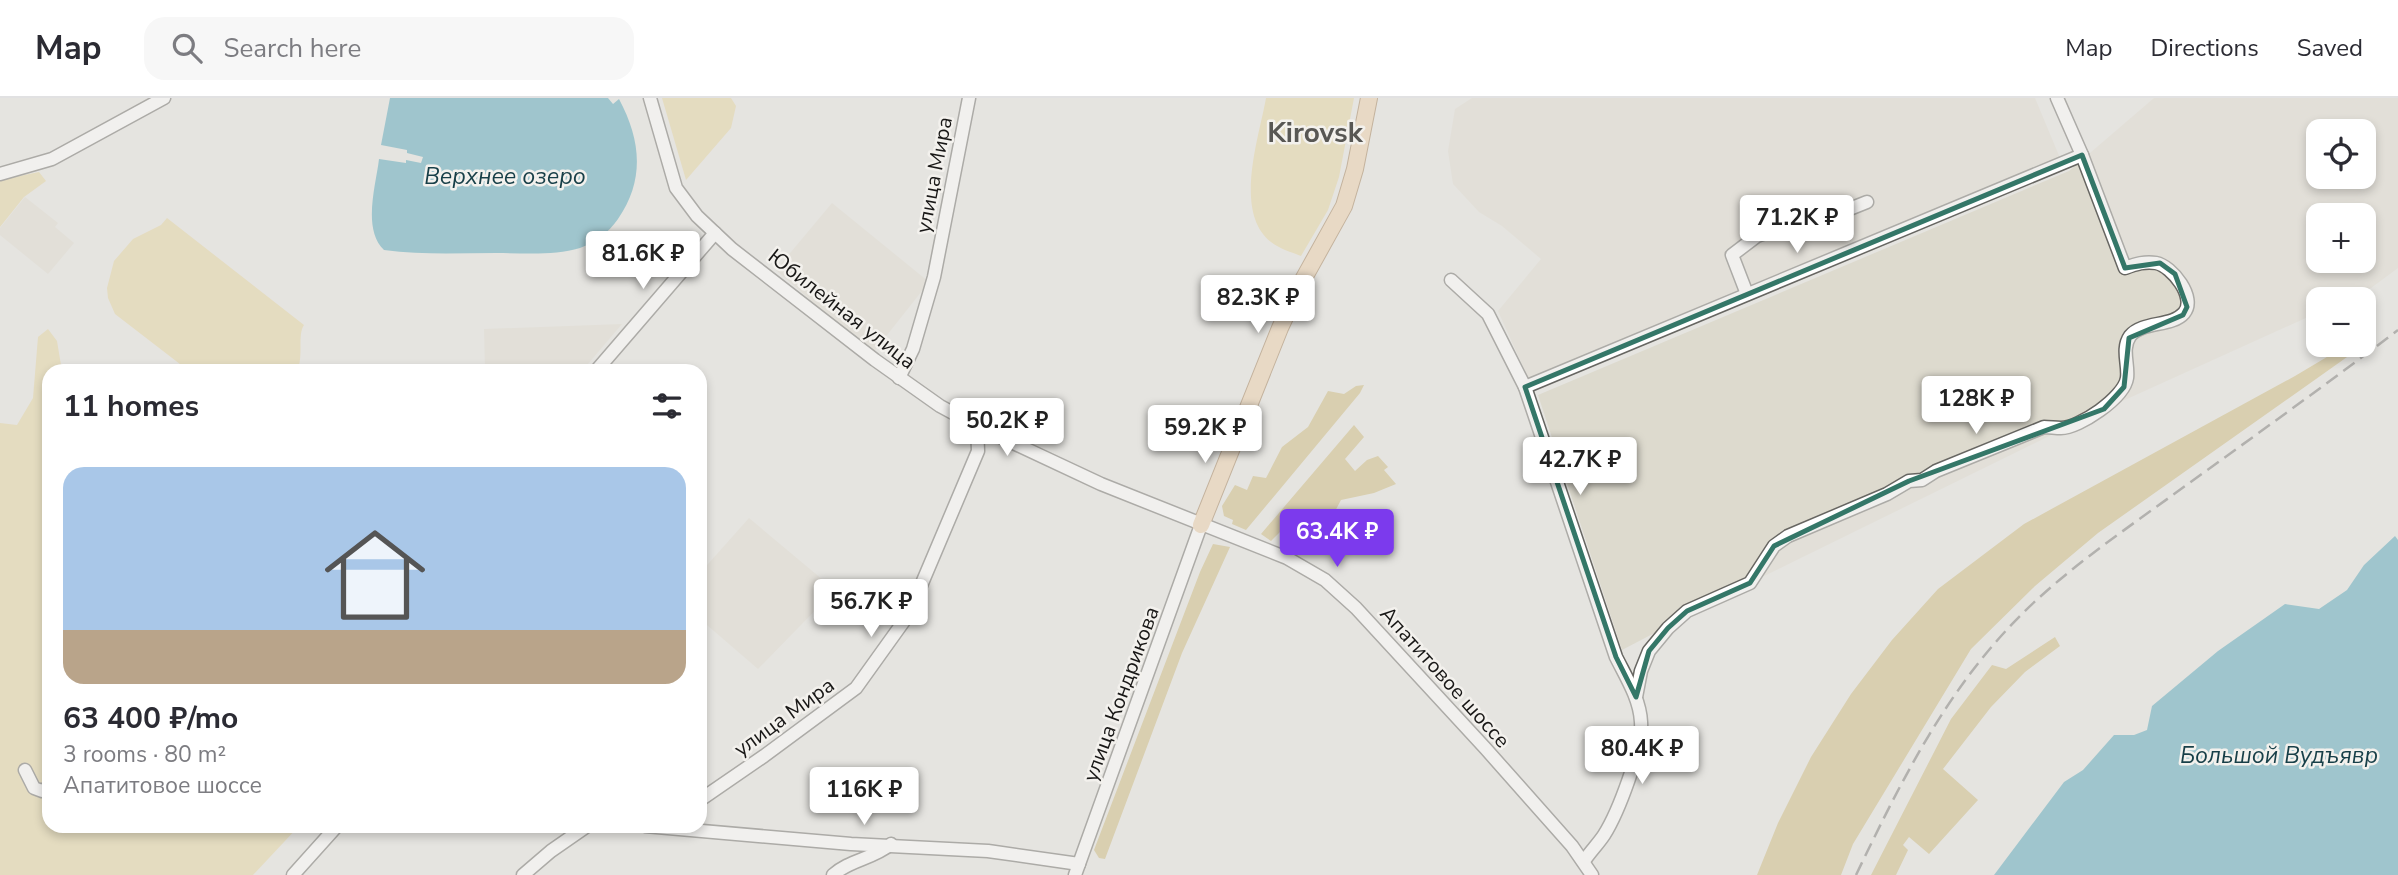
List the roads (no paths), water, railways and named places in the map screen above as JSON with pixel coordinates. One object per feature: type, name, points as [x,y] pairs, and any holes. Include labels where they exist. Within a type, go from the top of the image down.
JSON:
[{"type":"main road","points":[[1201,525],[1280,328],[1343,206],[1355,169],[1369,98]]},
{"type":"street","points":[[0,174],[52,159],[164,98]]},
{"type":"street","name":"Юбилейная улица","points":[[650,98],[673,181],[688,204],[715,233],[900,378],[940,406],[977,426],[1136,500],[1201,525]]},
{"type":"street","name":"улица Мира","points":[[900,378],[913,349],[934,276],[969,98]]},
{"type":"street","points":[[1636,697],[1649,651],[1668,628],[1687,611],[1750,583],[1774,546],[1788,536],[1887,494],[1909,481],[1922,480],[1936,471],[2045,427],[2063,429],[2104,409],[2124,387],[2127,378],[2125,348],[2129,338],[2135,332],[2183,315],[2187,307],[2186,292],[2175,274],[2160,263],[2142,261],[2125,268],[2057,98]]},
{"type":"street","points":[[1525,387],[2082,155]]},
{"type":"street","points":[[1747,295],[1731,255],[1757,236],[1797,222],[1837,214],[1867,202]]},
{"type":"street","points":[[602,364],[715,233]]},
{"type":"street","points":[[1451,279],[1488,314],[1525,387],[1616,657],[1636,697],[1641,722],[1639,748],[1612,819],[1584,861]]},
{"type":"street","name":"улица Мира","points":[[707,795],[856,688],[909,614],[978,451],[977,426]]},
{"type":"street","name":"Апатитовое шоссе","points":[[1201,525],[1287,558],[1325,580],[1381,635],[1584,861],[1592,875]]},
{"type":"street","name":"улица Кондрикова","points":[[1077,869],[1201,525]]},
{"type":"street","points":[[25,770],[34,788],[42,791]]},
{"type":"street","points":[[707,831],[851,844],[988,851],[1077,869]]},
{"type":"street","points":[[293,875],[331,833]]},
{"type":"street","points":[[523,875],[577,833]]},
{"type":"street","points":[[833,875],[842,868],[880,854],[891,844]]},
{"type":"water","name":"Верхнее озеро","points":[[390,98],[608,98],[613,104],[619,99],[635,145],[637,160],[633,190],[614,224],[602,236],[586,246],[570,251],[538,254],[412,253],[384,250],[377,241],[372,219],[379,159],[421,163],[423,157],[407,153],[407,150],[381,145]]},
{"type":"water","name":"Большой Вудъявр","points":[[2395,536],[2398,540],[2398,875],[1994,875],[2064,782],[2083,770],[2114,735],[2134,735],[2147,730],[2152,706],[2218,651],[2285,604],[2319,609],[2347,590],[2364,565]]},
{"type":"railway","points":[[1856,875],[1903,780],[1938,720],[1979,662],[2021,615],[2104,545],[2398,330]]},
{"type":"district","name":"Kirovsk","points":[[1315,132]]}]
